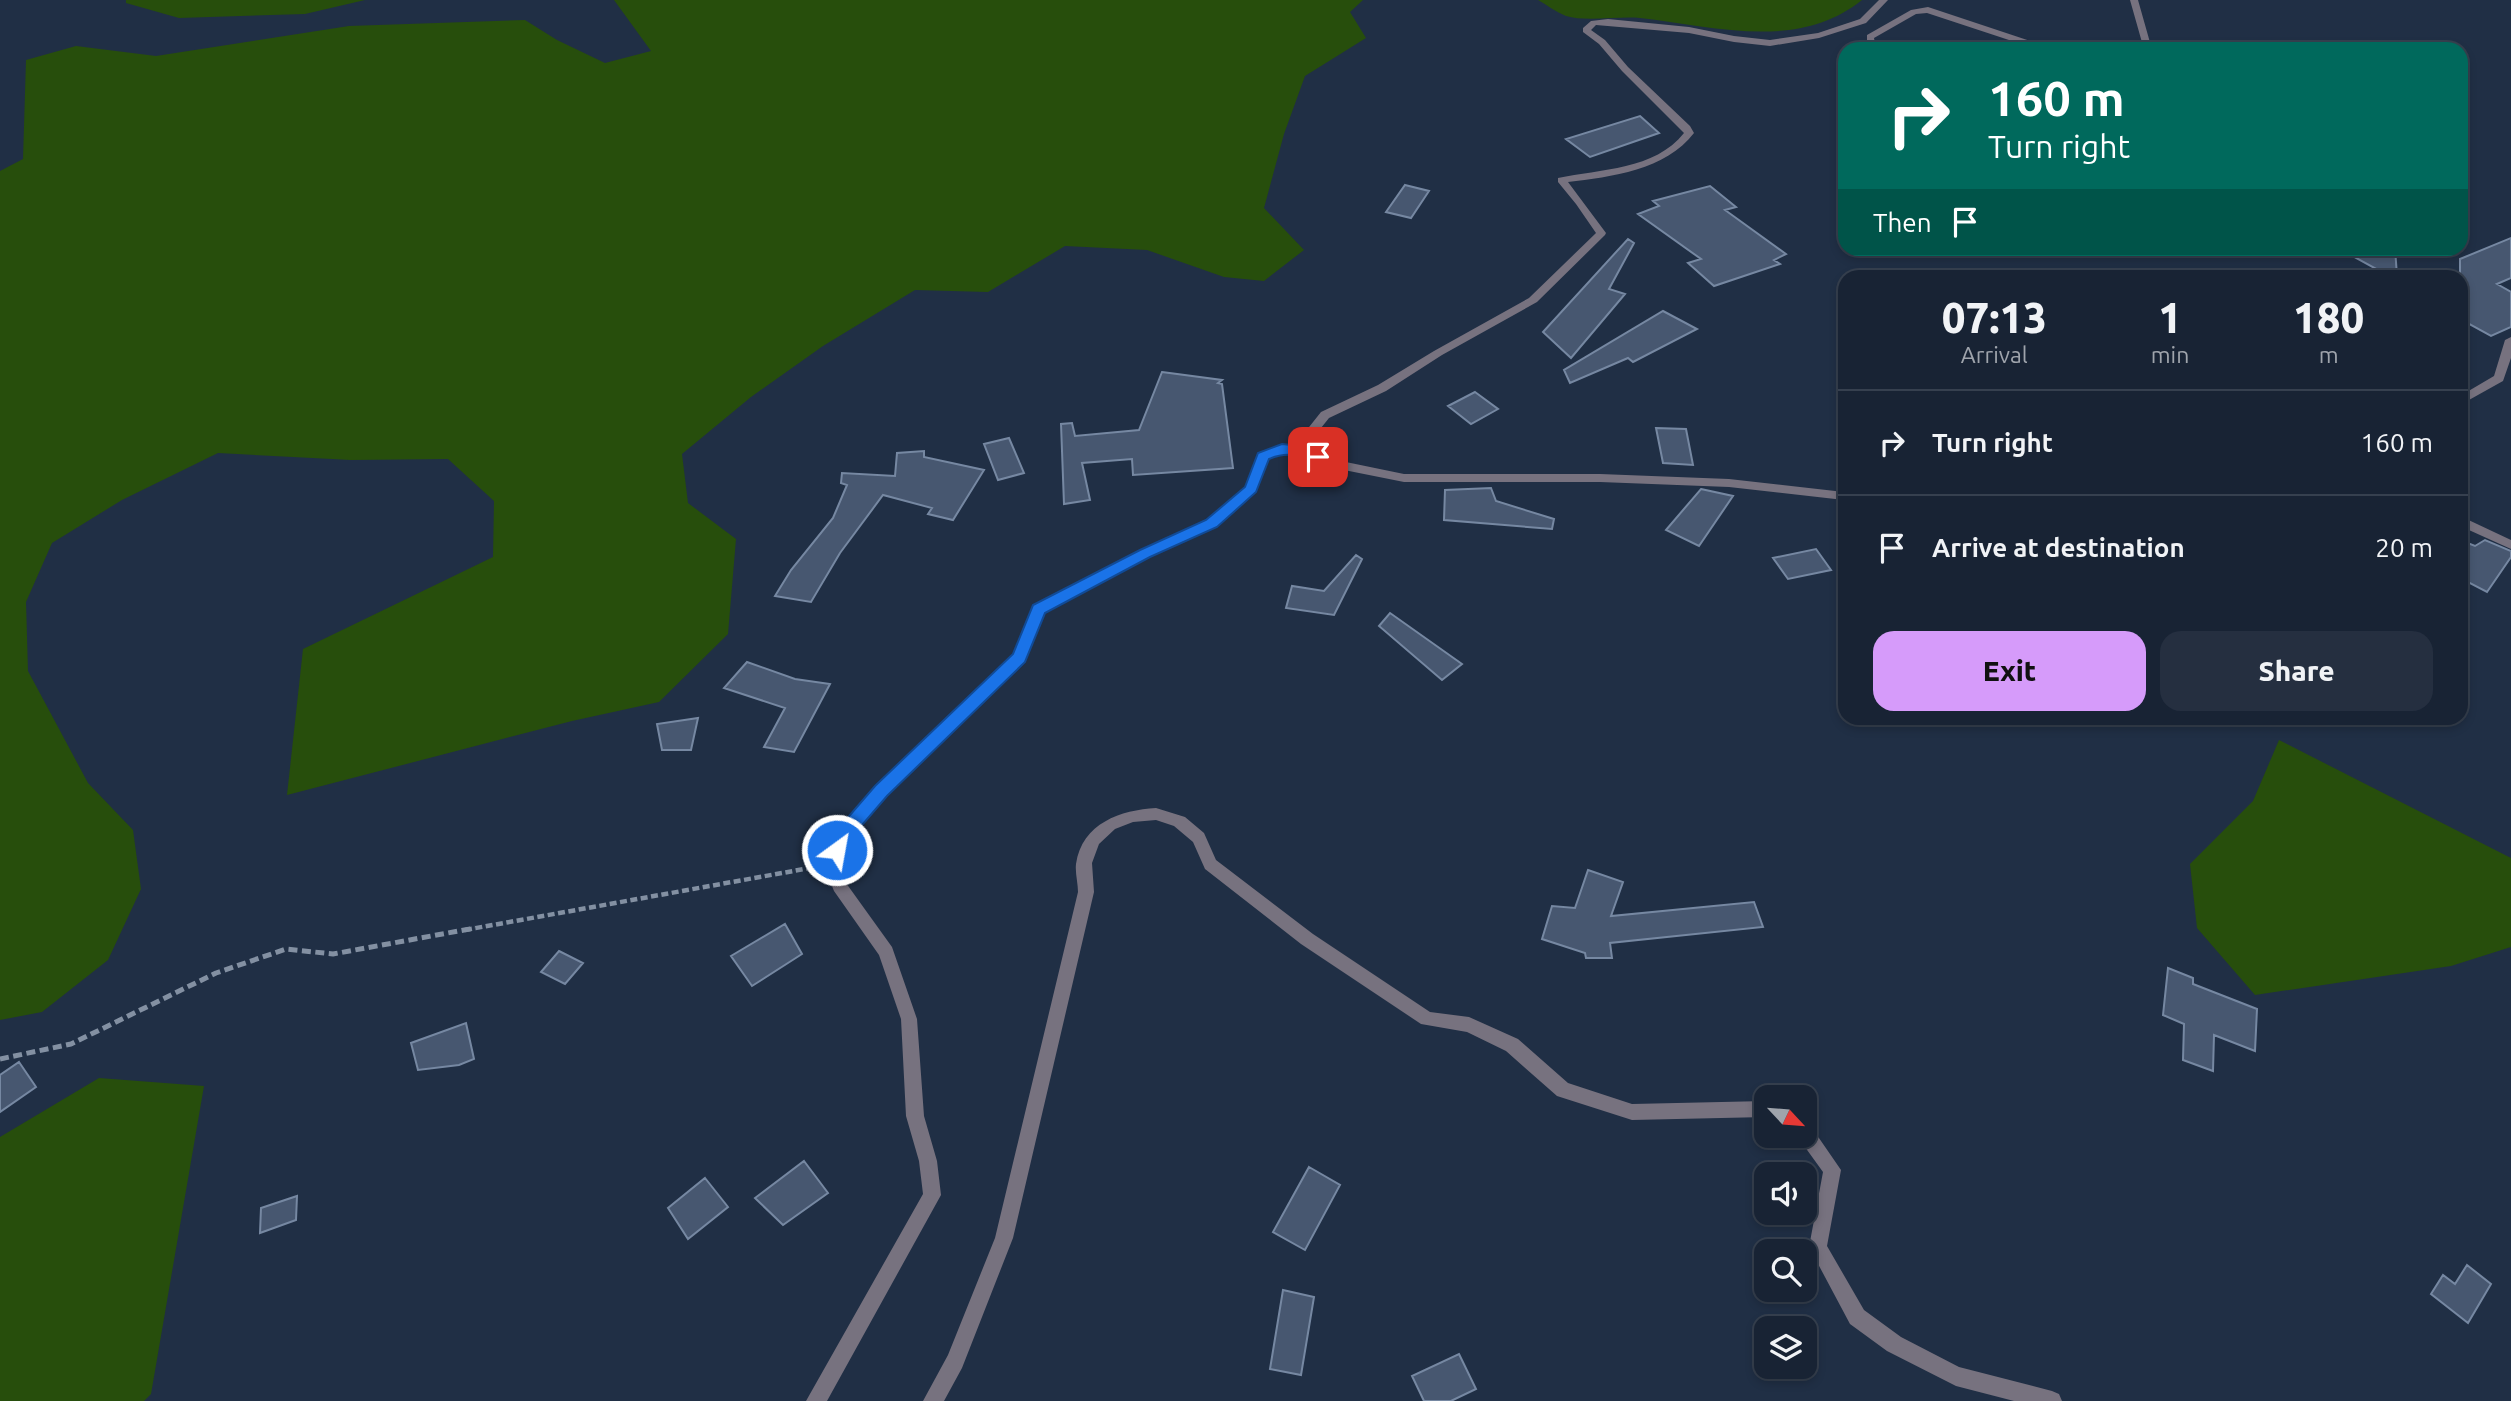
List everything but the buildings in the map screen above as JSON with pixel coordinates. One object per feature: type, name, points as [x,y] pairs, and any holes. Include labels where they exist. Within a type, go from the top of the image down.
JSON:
[{"type":"street","points":[[1297,450],[1325,415],[1382,388],[1533,300],[1601,233],[1561,180],[1649,161],[1684,144],[1689,133],[1687,128],[1625,69],[1602,42],[1586,30],[1594,23],[1689,30],[1770,43],[1819,35],[1863,21],[1884,0]]},
{"type":"street","points":[[2134,0],[2146,42]]},
{"type":"street","points":[[1871,42],[1870,37],[1914,12],[1928,10],[2025,42]]},
{"type":"street","points":[[2468,396],[2499,378],[2511,340]]},
{"type":"street","points":[[817,1401],[932,1195],[928,1161],[915,1116],[909,1019],[886,952],[839,886],[831,864],[843,835],[881,791],[1019,657],[1039,609],[1145,554],[1212,524],[1251,489],[1263,456],[1282,449],[1297,450],[1339,465],[1404,478],[1639,479],[1729,483],[1838,495]]},
{"type":"street","points":[[2468,524],[2511,545]]},
{"type":"street","points":[[933,1401],[955,1361],[1004,1238],[1086,892],[1082,875],[1083,857],[1092,841],[1105,827],[1123,818],[1143,814],[1163,815],[1181,821],[1196,832],[1206,847],[1210,864],[1307,939],[1427,1019],[1469,1025],[1512,1045],[1563,1090],[1632,1112],[1754,1109]]},
{"type":"street","points":[[1816,1148],[1832,1170],[1818,1247],[1857,1317],[1894,1343],[1956,1376],[2052,1401]]},
{"type":"path","points":[[0,1059],[71,1044],[216,973],[286,949],[332,954],[831,864]]},
{"type":"green space","points":[[126,0],[365,0],[305,14],[179,18],[126,3]]},
{"type":"green space","points":[[614,0],[1363,0],[1350,12],[1366,38],[1305,76],[1284,134],[1264,208],[1304,250],[1264,281],[1224,277],[1147,250],[1065,246],[988,292],[915,290],[823,346],[751,397],[682,454],[688,503],[736,539],[728,634],[659,702],[572,721],[287,795],[303,649],[493,557],[494,501],[448,459],[351,460],[218,453],[122,500],[52,543],[26,602],[28,671],[88,783],[133,830],[141,889],[108,960],[42,1012],[0,1020],[0,171],[23,159],[26,60],[76,46],[156,56],[349,26],[525,20],[557,40],[605,63],[651,51]]},
{"type":"green space","points":[[1538,0],[1862,0],[1837,16],[1810,26],[1754,32],[1640,18],[1574,18]]},
{"type":"green space","points":[[2279,740],[2511,858],[2511,947],[2451,966],[2255,995],[2197,928],[2190,864],[2253,801]]},
{"type":"green space","points":[[99,1078],[204,1086],[151,1394],[144,1401],[0,1401],[0,1137]]},
{"type":"route","points":[[837,850],[843,835],[881,791],[1019,657],[1039,609],[1145,554],[1212,524],[1251,489],[1263,456],[1282,449],[1297,450],[1318,457]]}]
